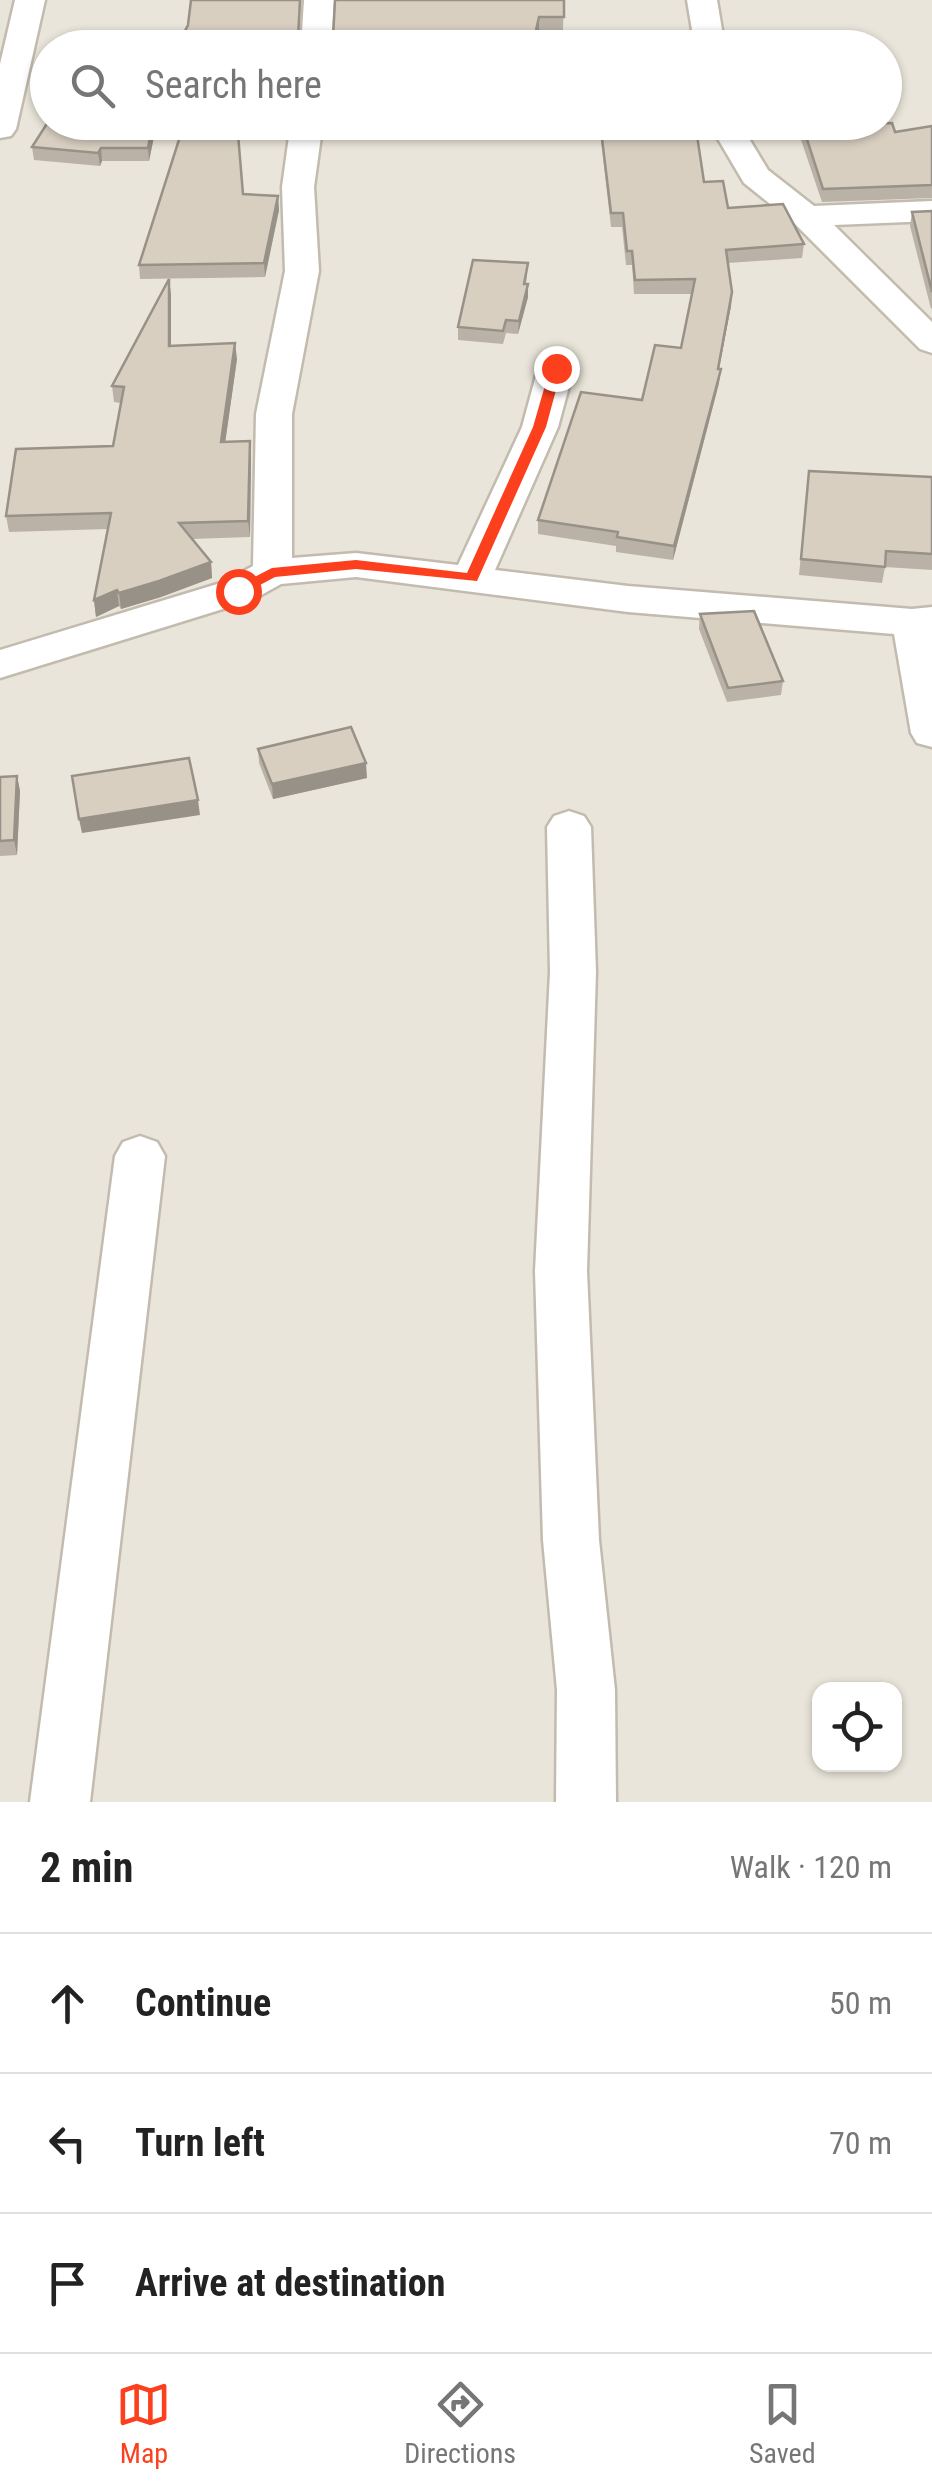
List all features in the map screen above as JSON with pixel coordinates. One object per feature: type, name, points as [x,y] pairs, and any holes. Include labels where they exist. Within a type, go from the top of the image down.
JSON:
[{"type":"street","points":[[0,129],[30,0]]},
{"type":"street","points":[[317,30],[319,0]]},
{"type":"street","points":[[702,0],[707,30]]},
{"type":"street","points":[[272,572],[274,414],[302,272],[298,187],[304,140]]},
{"type":"street","points":[[734,140],[756,176],[806,216],[932,342]]},
{"type":"street","points":[[806,216],[932,211]]},
{"type":"street","points":[[472,578],[540,427],[556,368]]},
{"type":"street","points":[[0,664],[238,591],[272,572],[356,565],[648,600],[922,621],[932,733]]},
{"type":"street","points":[[570,827],[573,972],[561,1271],[571,1540],[586,1690],[586,1802]]},
{"type":"street","points":[[60,1802],[140,1156]]},
{"type":"shaded area","points":[[0,0],[932,0],[932,1802],[0,1802]]},
{"type":"building","points":[[191,0],[300,0],[298,30],[185,30]]},
{"type":"building","points":[[335,0],[564,0],[564,17],[539,17],[536,30],[333,30]]},
{"type":"building","points":[[932,126],[932,185],[823,189],[807,140],[902,140],[902,131]]},
{"type":"building","points":[[36,140],[150,140],[148,148],[101,148],[98,153],[32,147]]},
{"type":"building","points":[[179,140],[238,140],[243,194],[278,196],[264,263],[139,265]]},
{"type":"building","points":[[602,140],[698,140],[704,182],[723,181],[728,208],[783,204],[804,244],[726,250],[732,292],[721,369],[674,546],[617,537],[618,532],[538,520],[581,392],[642,400],[655,345],[681,348],[695,279],[635,280],[623,213],[611,213]]},
{"type":"building","points":[[932,211],[932,292],[912,212]]},
{"type":"building","points":[[473,260],[528,263],[524,284],[528,284],[519,321],[506,320],[503,331],[458,327]]},
{"type":"building","points":[[169,279],[169,346],[235,343],[221,442],[250,441],[248,521],[179,523],[211,562],[94,600],[111,513],[6,516],[16,449],[113,446],[124,387],[112,386]]},
{"type":"building","points":[[809,471],[932,477],[932,554],[886,551],[885,567],[801,559]]},
{"type":"building","points":[[754,611],[783,681],[728,688],[700,614]]},
{"type":"building","points":[[351,727],[366,763],[272,784],[258,749]]},
{"type":"building","points":[[189,758],[198,800],[79,819],[72,776]]},
{"type":"building","points":[[17,776],[14,840],[0,841],[0,777]]},
{"type":"route","points":[[238,591],[272,572],[356,565],[472,578],[540,427],[556,368]]}]
